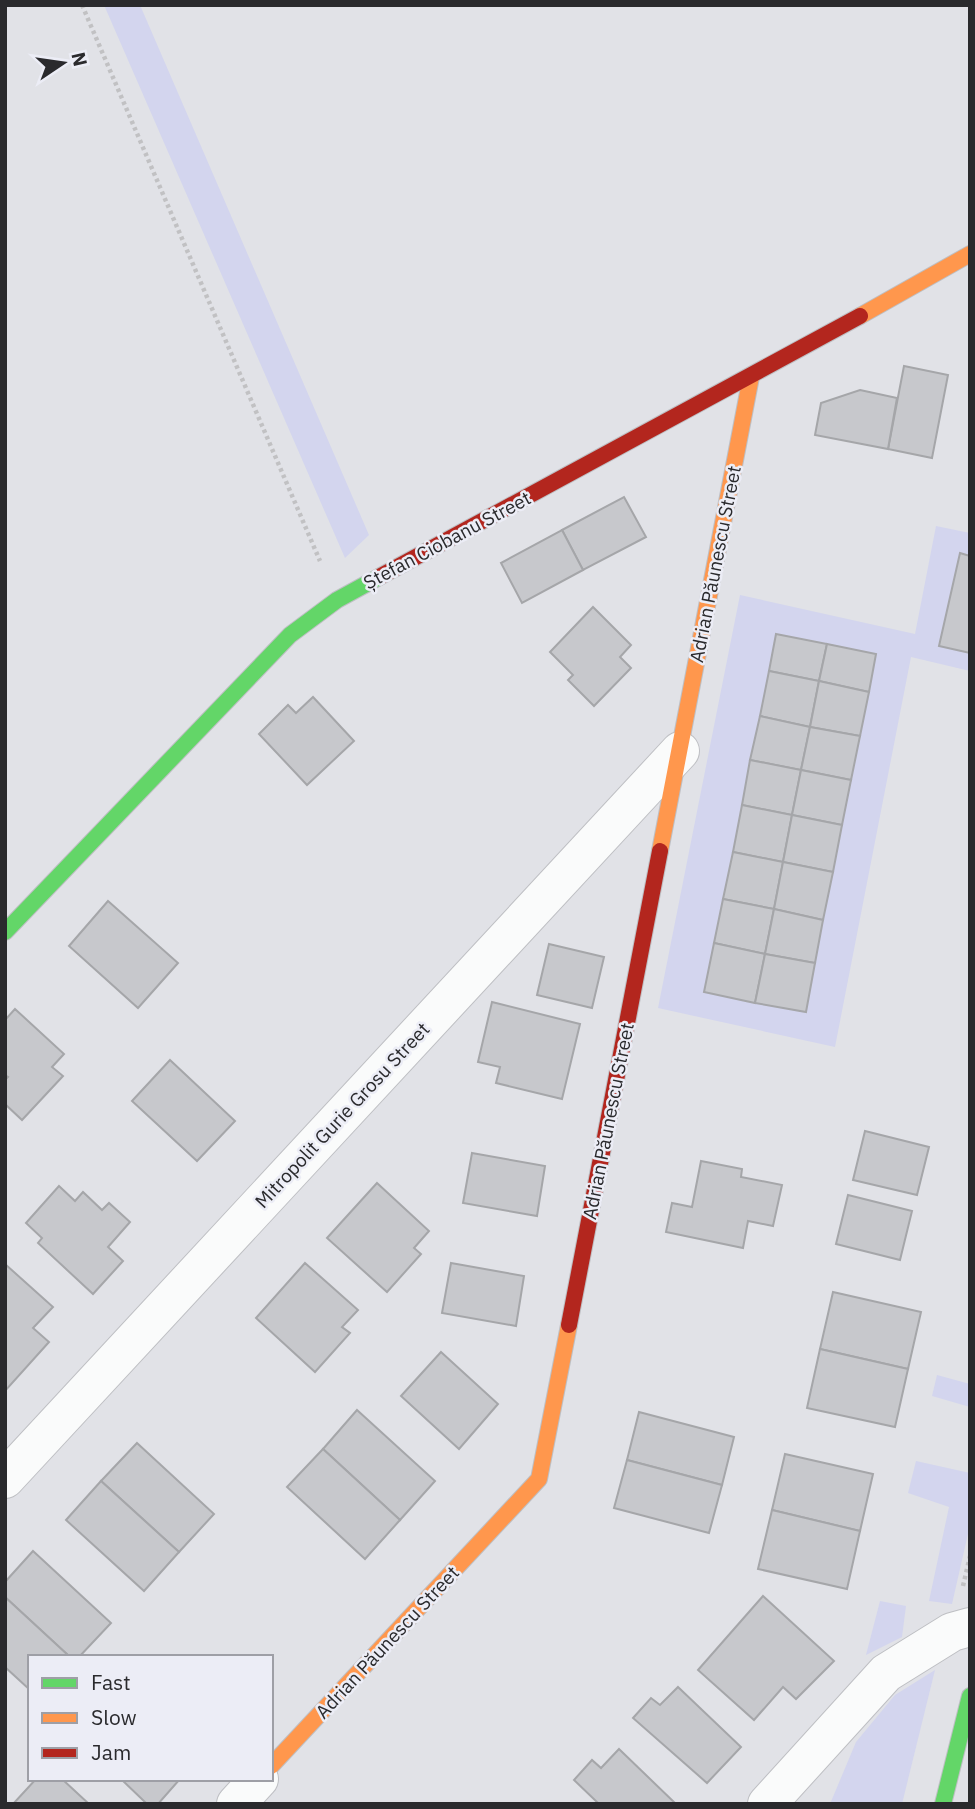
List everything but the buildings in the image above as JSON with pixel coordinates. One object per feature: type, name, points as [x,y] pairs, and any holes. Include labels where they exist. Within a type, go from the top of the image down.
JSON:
[{"type":"street","name":"Ștefan Ciobanu Street","points":[[5,932],[290,635],[337,600],[751,377],[970,254]]},
{"type":"street","name":"Adrian Păunescu Street","points":[[273,1764],[539,1479],[751,377]]},
{"type":"street","name":"Mitropolit Gurie Grosu Street","points":[[5,1479],[680,751]]},
{"type":"street","points":[[767,1804],[886,1673],[952,1632],[970,1627]]},
{"type":"street","points":[[943,1804],[970,1696]]},
{"type":"street","points":[[236,1804],[256,1781]]},
{"type":"path","points":[[82,5],[337,600]]},
{"type":"shaded area","points":[[104,5],[140,5],[369,535],[345,558]]},
{"type":"shaded area","points":[[936,526],[970,533],[970,671],[911,657],[835,1047],[658,1008],[740,595],[915,634]]},
{"type":"shaded area","points":[[937,1375],[970,1384],[970,1407],[932,1396]]},
{"type":"shaded area","points":[[916,1461],[970,1473],[970,1525],[952,1604],[929,1601],[949,1507],[908,1493]]},
{"type":"shaded area","points":[[880,1601],[906,1606],[902,1637],[866,1655]]},
{"type":"shaded area","points":[[935,1670],[902,1804],[830,1804],[856,1742],[895,1695]]},
{"type":"traffic: fast","points":[[5,932],[290,635],[337,600],[379,577]]},
{"type":"traffic: fast","points":[[943,1804],[970,1696]]},
{"type":"traffic: slow","points":[[860,316],[970,254]]},
{"type":"traffic: slow","points":[[660,851],[751,377]]},
{"type":"traffic: slow","points":[[273,1764],[539,1479],[569,1325]]},
{"type":"traffic: jam","points":[[379,577],[860,316]]},
{"type":"traffic: jam","points":[[569,1325],[660,851]]}]
